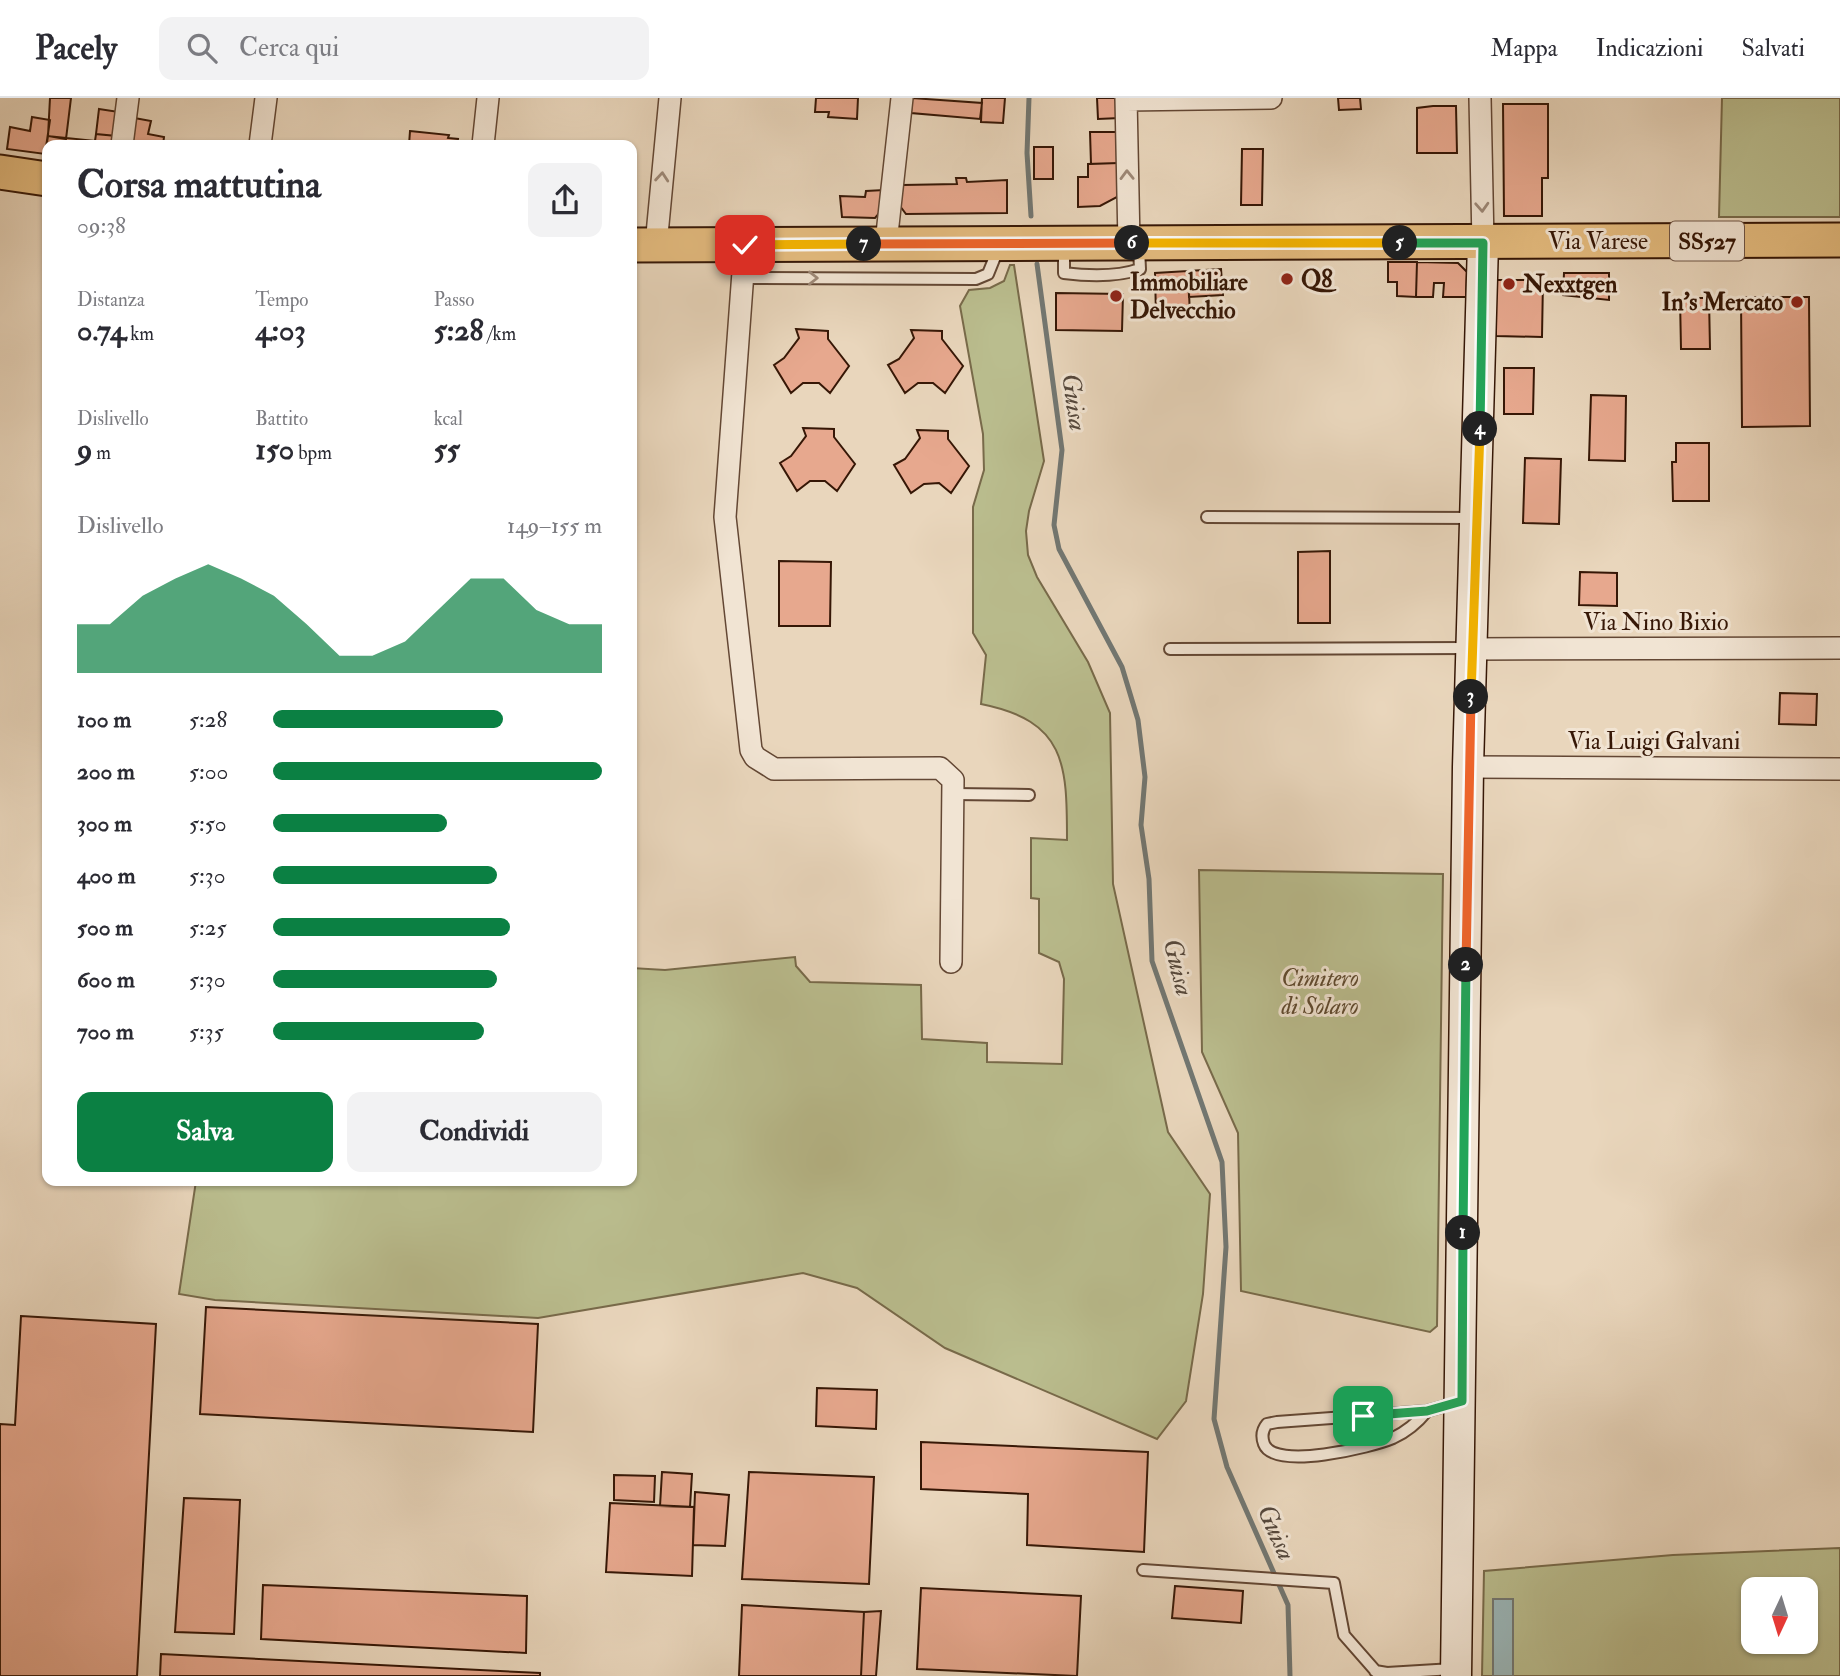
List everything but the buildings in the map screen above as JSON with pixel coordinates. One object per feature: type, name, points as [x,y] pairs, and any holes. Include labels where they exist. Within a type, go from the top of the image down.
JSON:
[{"type":"main road","points":[[0,172],[42,178]]},
{"type":"main road","name":"Via Varese","points":[[1483,243],[1840,240]]},
{"type":"main road","name":"SS527","points":[[644,245],[1483,243]]},
{"type":"street","points":[[123,140],[128,98]]},
{"type":"street","points":[[261,140],[266,98]]},
{"type":"street","points":[[484,140],[488,98]]},
{"type":"street","points":[[644,245],[670,98]]},
{"type":"street","points":[[886,243],[902,98]]},
{"type":"street","points":[[1134,243],[1126,99],[1271,98]]},
{"type":"street","points":[[1456,1672],[1462,1401],[1468,767],[1483,243],[1480,98]]},
{"type":"street","points":[[745,245],[745,278],[725,517],[751,750],[755,757],[774,769],[940,768],[953,780],[951,962]]},
{"type":"street","name":"Via Nino Bixio","points":[[1472,649],[1840,648]]},
{"type":"street","name":"Via Luigi Galvani","points":[[1468,767],[1840,769]]},
{"type":"lane","points":[[745,278],[976,279],[988,274],[1000,243]]},
{"type":"lane","points":[[1207,517],[1477,518]]},
{"type":"lane","points":[[1170,649],[1472,649]]},
{"type":"lane","points":[[953,794],[1029,795]]},
{"type":"lane","points":[[1427,1411],[1418,1422],[1395,1437],[1350,1451],[1311,1456],[1273,1453],[1266,1449],[1262,1440],[1267,1424],[1277,1422],[1427,1411],[1462,1401]]},
{"type":"lane","points":[[1143,1570],[1335,1583],[1344,1635],[1377,1673],[1456,1672]]},
{"type":"green space","points":[[1722,98],[1840,98],[1840,217],[1719,217]]},
{"type":"green space","points":[[1010,265],[1014,265],[1044,461],[1029,511],[1026,531],[1028,555],[1037,577],[1088,662],[1110,713],[1113,884],[1168,1132],[1210,1194],[1203,1294],[1186,1401],[1157,1439],[945,1348],[857,1288],[803,1273],[538,1318],[215,1300],[179,1294],[195,1186],[637,1186],[637,968],[665,970],[795,957],[796,966],[810,982],[921,985],[922,1039],[987,1043],[987,1062],[1062,1064],[1064,979],[1059,962],[1039,953],[1039,899],[1031,898],[1031,838],[1067,840],[1066,789],[1062,768],[1056,750],[1046,734],[1030,722],[1009,712],[981,704],[986,655],[973,633],[973,507],[984,470],[983,434],[960,306],[969,290],[990,288],[1004,281]]},
{"type":"green space","name":"Cimitero di Solaro","points":[[1199,870],[1443,874],[1437,1326],[1430,1332],[1241,1291],[1238,1133],[1202,1052]]},
{"type":"green space","points":[[1840,1548],[1840,1676],[1482,1676],[1484,1571],[1673,1555]]},
{"type":"water","points":[[1493,1599],[1513,1599],[1513,1676],[1493,1676]]},
{"type":"waterway","name":"Guisa","points":[[1029,98],[1027,153],[1031,216]]},
{"type":"waterway","name":"Guisa","points":[[1037,264],[1062,450],[1054,525],[1059,549],[1122,667],[1138,720],[1145,777],[1141,825],[1149,879],[1152,961],[1222,1162],[1226,1247],[1214,1419],[1227,1467],[1288,1605],[1290,1676]]},
{"type":"place","name":"Q8","points":[[1287,279]]},
{"type":"place","name":"Nexxtgen","points":[[1509,284]]},
{"type":"place","name":"Immobiliare Delvecchio","points":[[1116,296]]},
{"type":"place","name":"In's Mercato","points":[[1797,302]]},
{"type":"route","points":[[745,245],[1483,243],[1480,436],[1468,767],[1462,1401],[1427,1411],[1363,1416]]}]
